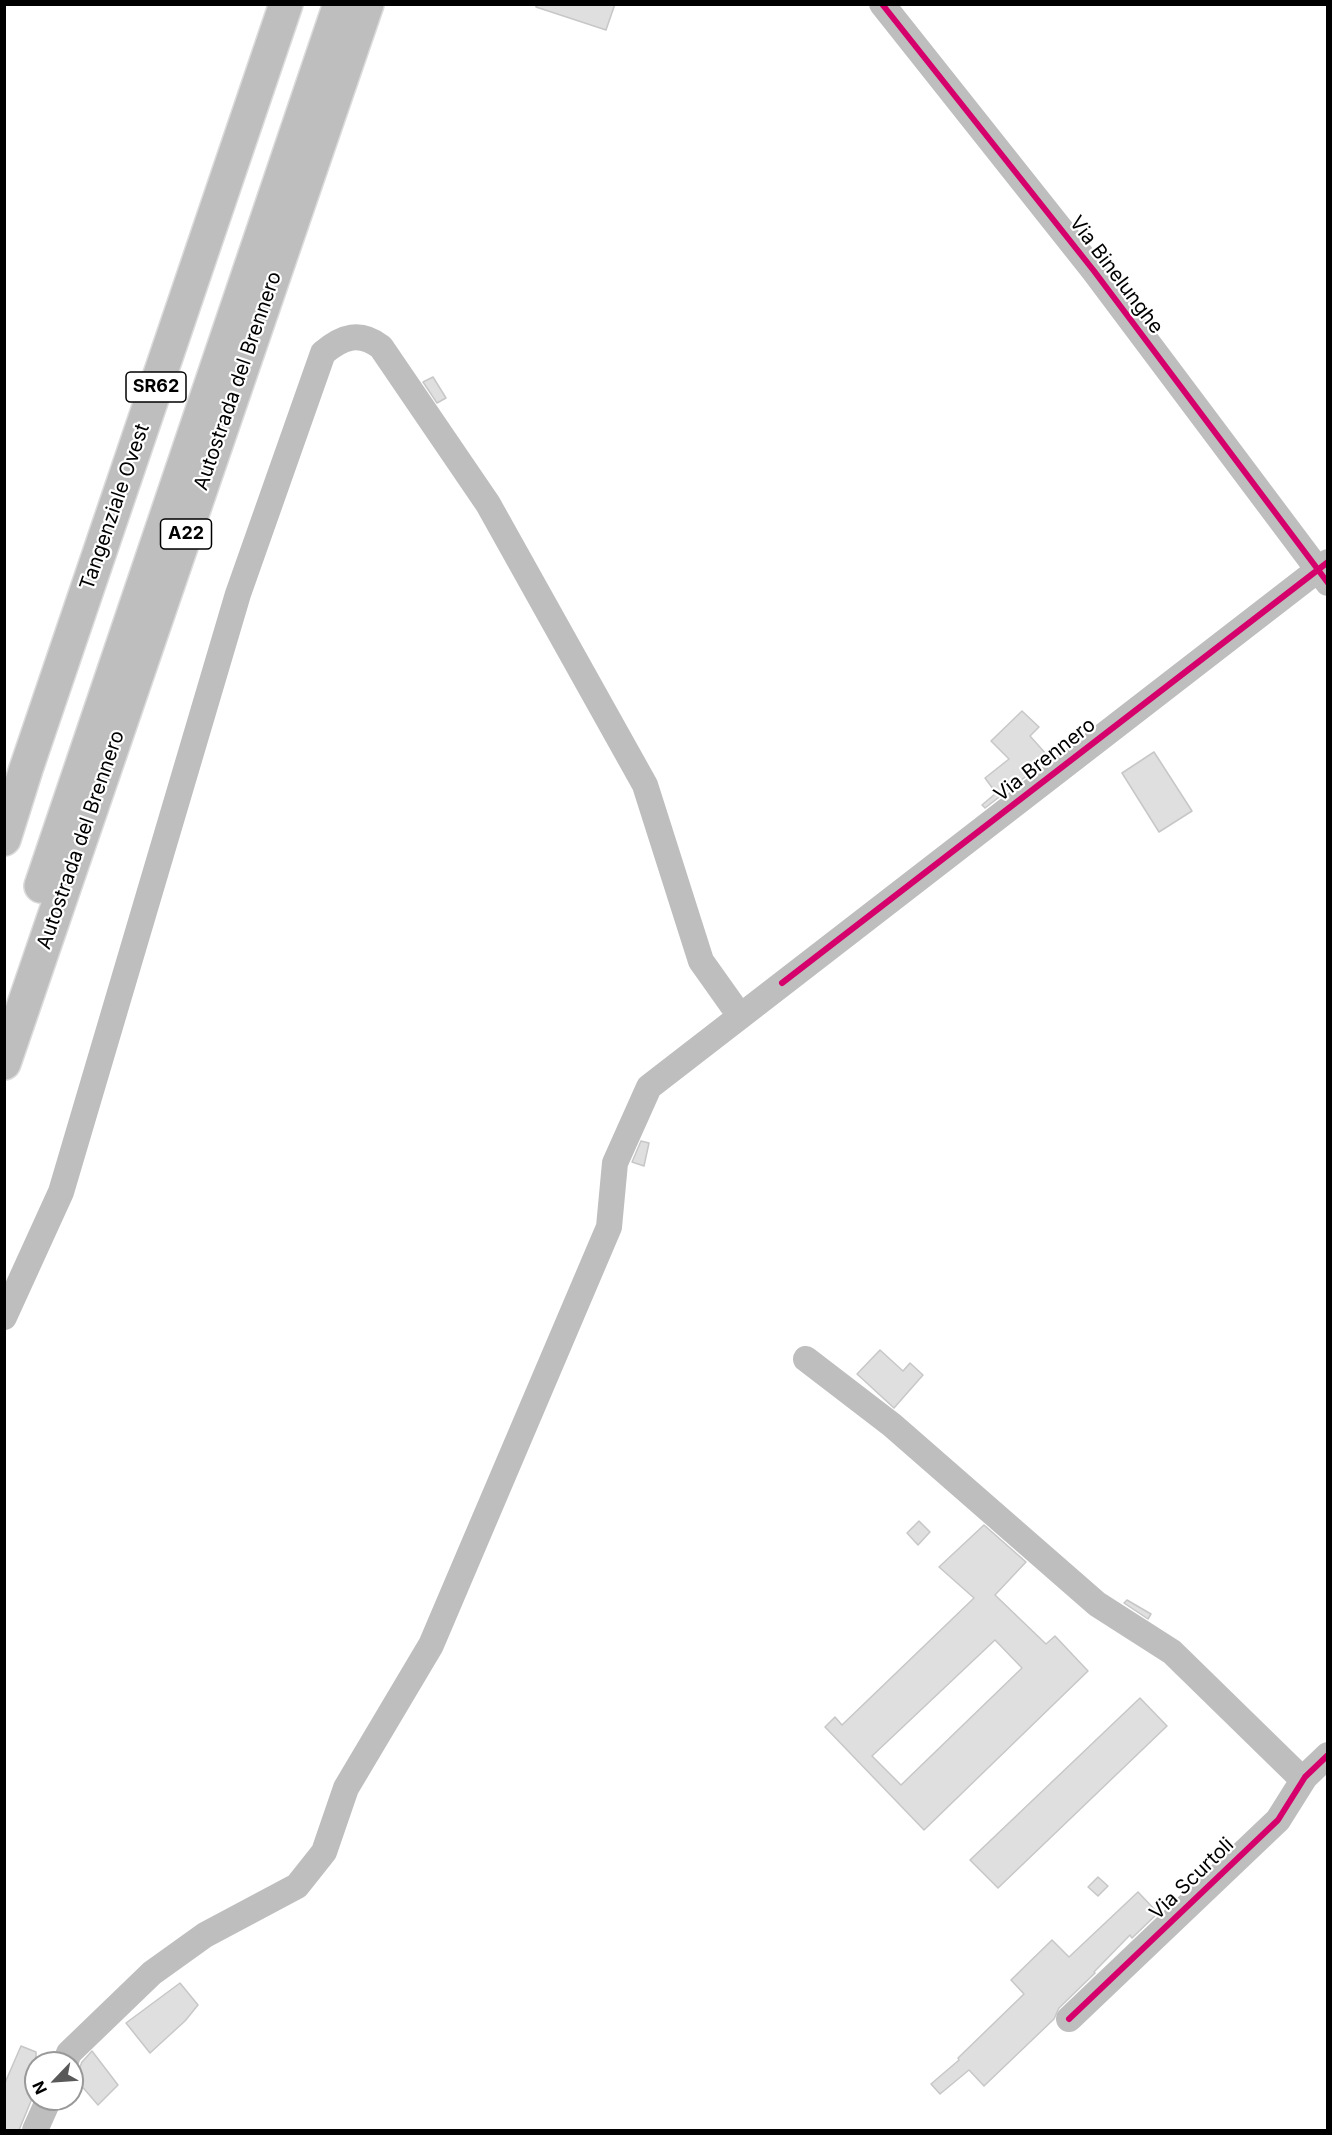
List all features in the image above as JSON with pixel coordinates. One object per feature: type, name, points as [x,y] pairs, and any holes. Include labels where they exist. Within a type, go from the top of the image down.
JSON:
[{"type":"highway","name":"Tangenziale Ovest","points":[[4,769],[266,4]]},
{"type":"highway","name":"Tangenziale Ovest","points":[[4,839],[286,4]]},
{"type":"highway","name":"Autostrada del Brennero","points":[[4,994],[340,4]]},
{"type":"highway","name":"Autostrada del Brennero","points":[[4,1063],[367,4]]},
{"type":"street","name":"Via Binelunghe","points":[[882,4],[1094,271],[1324,572]]},
{"type":"street","points":[[4,1317],[61,1192],[238,594],[323,353],[334,343],[360,336],[370,339],[381,347],[488,504],[645,785],[701,961],[740,1016]]},
{"type":"street","name":"Via Brennero","points":[[71,2051],[152,1973],[205,1935],[297,1886],[324,1852],[346,1788],[431,1645],[609,1227],[615,1163],[649,1087],[782,983],[1324,572]]},
{"type":"street","points":[[806,1359],[892,1425],[1096,1604],[1172,1652],[1303,1780]]},
{"type":"street","name":"Via Scurtoli","points":[[1069,2019],[1278,1820],[1303,1780],[1328,1755]]},
{"type":"street","points":[[34,2130],[43,2111]]},
{"type":"building","points":[[536,4],[615,4],[606,30],[536,7]]},
{"type":"building","points":[[433,377],[446,398],[437,403],[423,382]]},
{"type":"building","points":[[1022,711],[1039,727],[1030,736],[1047,755],[1024,778],[985,808],[982,805],[996,793],[985,778],[1009,759],[991,741]]},
{"type":"building","points":[[1154,752],[1192,811],[1159,832],[1122,773]]},
{"type":"building","points":[[641,1141],[649,1143],[644,1166],[632,1162]]},
{"type":"building","points":[[880,1350],[903,1371],[910,1363],[923,1375],[894,1408],[857,1374]]},
{"type":"building","points":[[919,1521],[930,1532],[918,1545],[907,1533]]},
{"type":"building","points":[[984,1525],[1026,1562],[995,1595],[1046,1644],[1055,1636],[1088,1671],[924,1830],[825,1727],[835,1717],[842,1725],[974,1598],[939,1567]],"holes":[[[995,1640],[1022,1668],[901,1785],[872,1756]]]},
{"type":"building","points":[[1127,1600],[1151,1614],[1148,1619],[1124,1603]]},
{"type":"building","points":[[1140,1698],[1167,1726],[998,1888],[970,1860]]},
{"type":"building","points":[[1098,1877],[1108,1886],[1098,1896],[1088,1887]]},
{"type":"building","points":[[1138,1892],[1158,1913],[1132,1938],[1130,1935],[1059,2008],[1054,2019],[984,2086],[969,2070],[940,2094],[931,2084],[959,2060],[958,2058],[1024,1994],[1011,1980],[1052,1940],[1069,1957]]},
{"type":"building","points":[[180,1983],[198,2005],[185,2021],[150,2053],[126,2023]]},
{"type":"building","points":[[21,2046],[34,2051],[24,2051],[24,2111],[27,2111],[19,2130],[4,2130],[4,2085]]},
{"type":"building","points":[[92,2051],[118,2085],[98,2105],[84,2089],[84,2060]]},
{"type":"cycle path","points":[[882,4],[1094,271],[1328,583]]},
{"type":"cycle path","points":[[782,983],[1328,562]]},
{"type":"cycle path","points":[[1069,2019],[1278,1820],[1305,1777],[1328,1755]]}]
